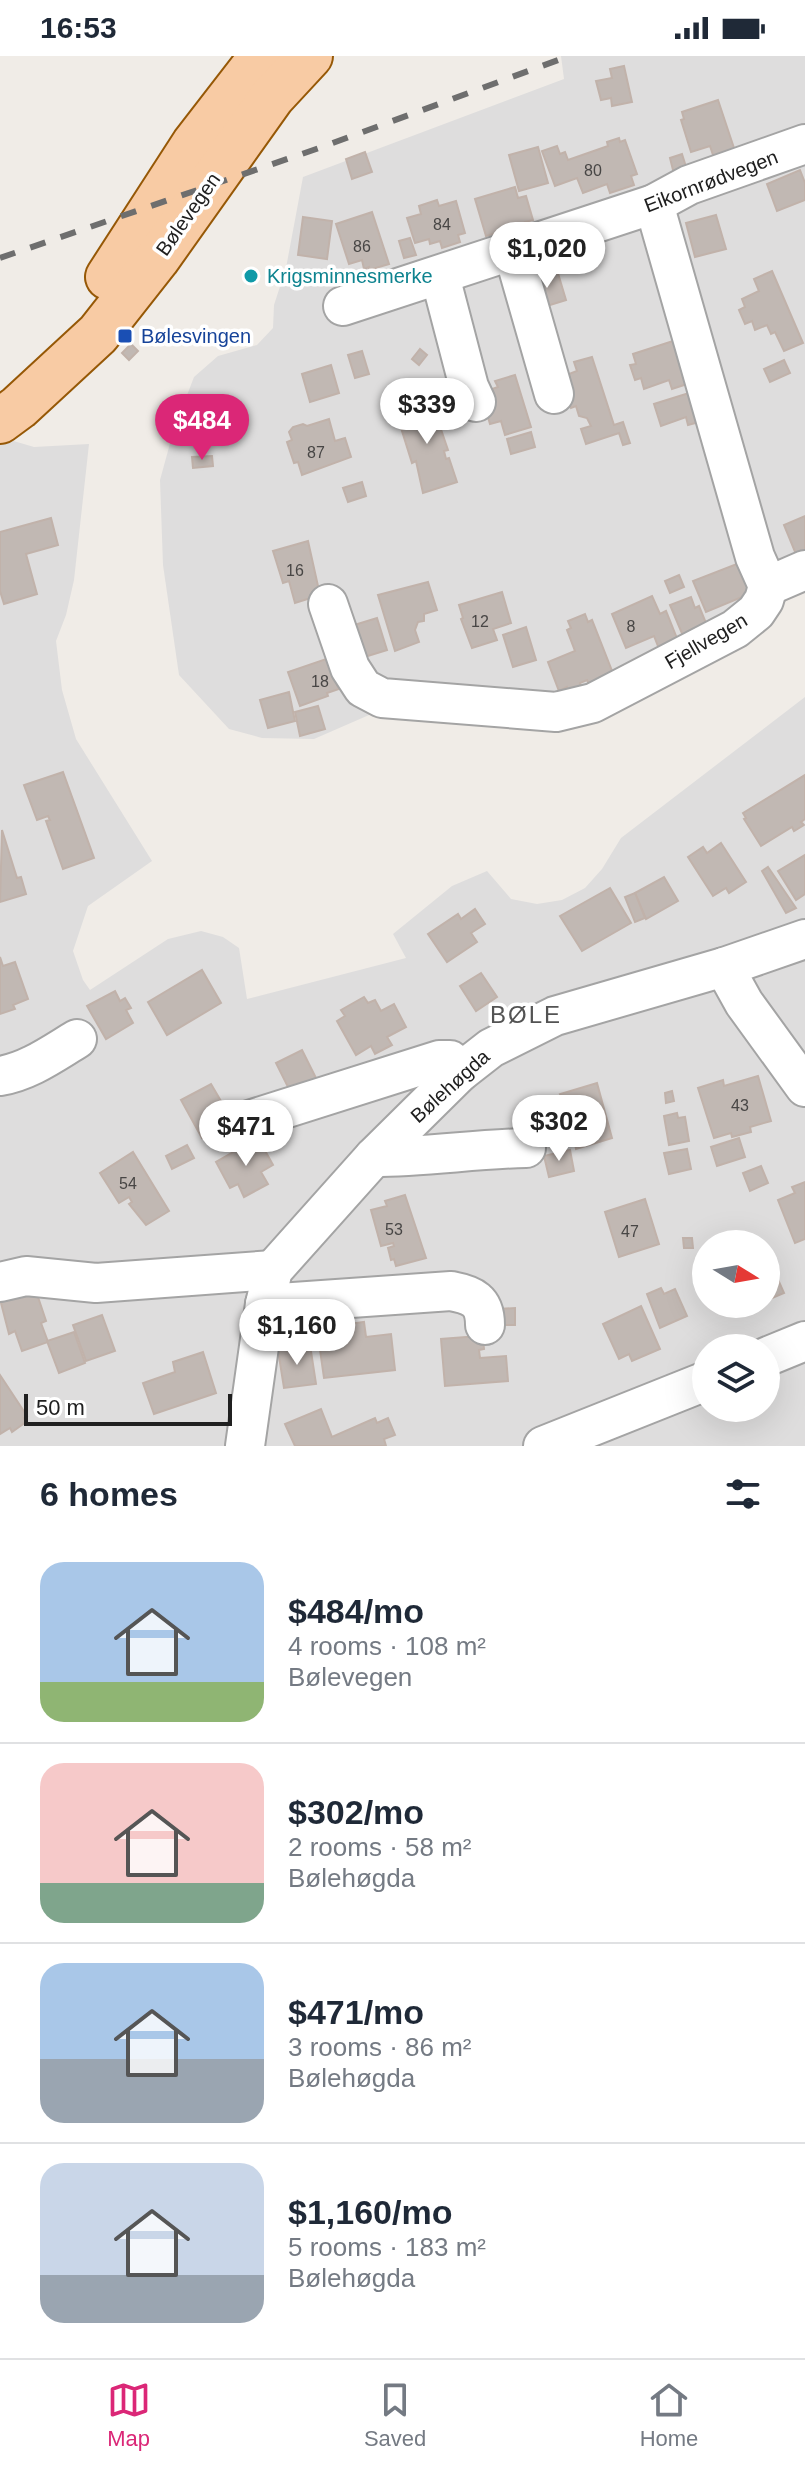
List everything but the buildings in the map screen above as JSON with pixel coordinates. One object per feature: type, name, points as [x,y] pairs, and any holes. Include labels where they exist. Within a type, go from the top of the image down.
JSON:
[{"type":"main road","name":"Bølevegen","points":[[49,366],[194,144],[262,56]]},
{"type":"main road","name":"Bølevegen","points":[[49,366],[98,334],[124,303],[272,97],[310,56]]},
{"type":"main road","points":[[0,396],[49,366]]},
{"type":"main road","points":[[0,421],[49,366]]},
{"type":"street","name":"Eikornrødvegen","points":[[343,306],[654,204],[689,185],[805,144]]},
{"type":"street","name":"Fjellvegen","points":[[328,604],[350,668],[363,688],[382,698],[556,712],[593,703],[735,629],[756,612],[784,579],[755,557],[654,204]]},
{"type":"street","points":[[513,251],[554,394]]},
{"type":"street","points":[[440,276],[469,387],[476,402]]},
{"type":"street","name":"Bølehøgda","points":[[269,1287],[374,1157],[459,1073],[491,1048],[555,1016],[724,967],[805,939]]},
{"type":"street","points":[[724,967],[744,1003],[805,1087]]},
{"type":"street","points":[[0,1076],[40,1062],[77,1039]]},
{"type":"street","points":[[243,1122],[439,1060],[450,1060],[459,1073]]},
{"type":"street","points":[[374,1157],[526,1148]]},
{"type":"street","points":[[0,1282],[26,1276],[96,1283],[451,1291],[474,1296],[485,1316],[485,1325]]},
{"type":"street","points":[[245,1446],[269,1287]]},
{"type":"street","points":[[780,1351],[805,1341]]},
{"type":"street","points":[[543,1446],[692,1387]]},
{"type":"shaded area","points":[[561,56],[805,56],[805,572],[593,707],[392,705],[314,739],[262,738],[229,729],[179,675],[163,565],[160,480],[174,429],[194,377],[218,356],[257,345],[273,328],[274,305],[286,268],[303,177],[564,79]]},
{"type":"shaded area","points":[[0,437],[34,447],[89,444],[74,580],[56,641],[62,690],[76,739],[152,861],[88,906],[73,951],[83,980],[90,990],[168,939],[201,931],[223,937],[239,948],[247,999],[406,958],[393,934],[452,886],[487,871],[511,899],[537,904],[562,900],[585,888],[602,869],[621,838],[805,697],[805,1446],[0,1446]]},
{"type":"railway","points":[[0,258],[322,147],[569,56]]},
{"type":"place","name":"Krigsminnesmerke","points":[[251,276]]},
{"type":"place","name":"Bølesvingen","points":[[125,336]]},
{"type":"district","name":"BØLE","points":[[526,1015]]}]
